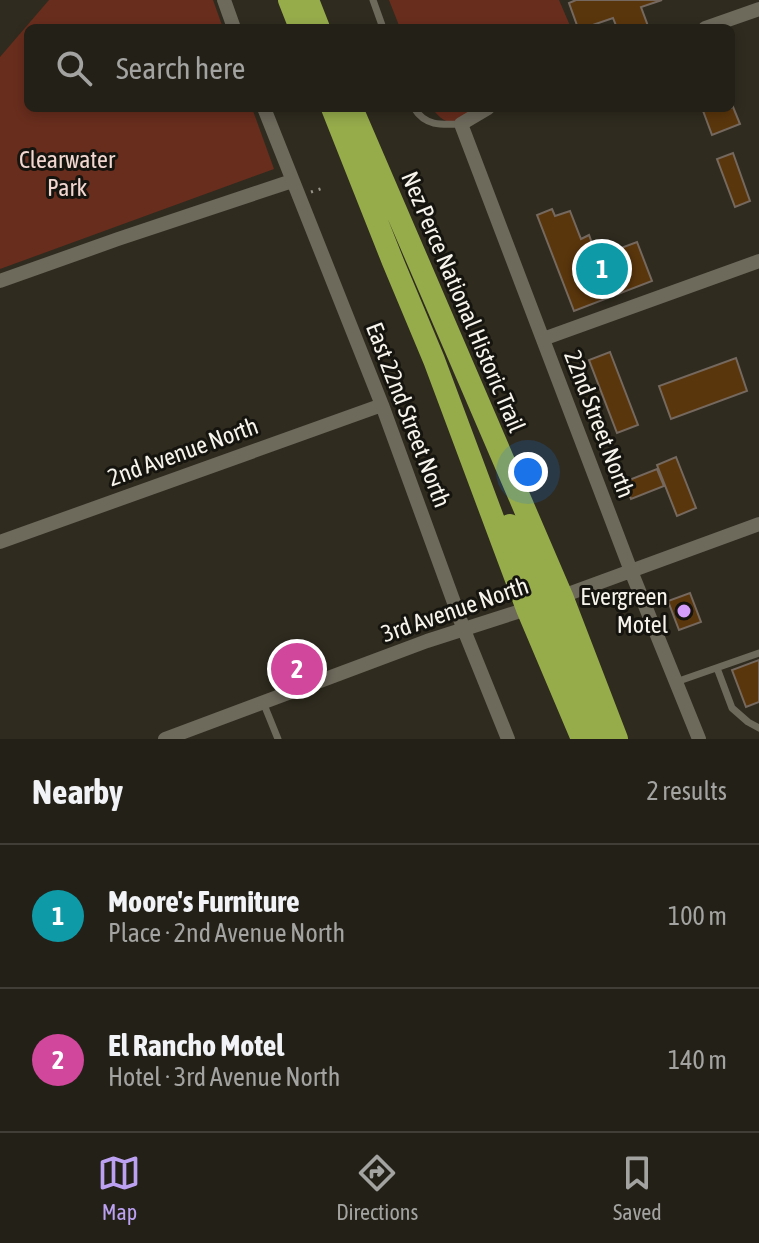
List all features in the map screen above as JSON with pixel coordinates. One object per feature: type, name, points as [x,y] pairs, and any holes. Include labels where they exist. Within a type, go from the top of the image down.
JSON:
[{"type":"highway","points":[[289,0],[298,24]]},
{"type":"highway","points":[[308,0],[317,24]]},
{"type":"highway","name":"Nez Perce National Historic Trail","points":[[334,112],[434,360],[545,603],[617,739]]},
{"type":"highway","name":"Nez Perce National Historic Trail","points":[[354,112],[545,603],[582,739]]},
{"type":"highway","points":[[545,603],[590,718],[606,739]]},
{"type":"street","points":[[224,0],[233,24]]},
{"type":"street","points":[[716,24],[759,9]]},
{"type":"street","name":"East 22nd Street North","points":[[266,112],[382,405],[464,630],[508,739]]},
{"type":"street","points":[[461,124],[481,112]]},
{"type":"street","name":"22nd Street North","points":[[461,124],[631,571],[699,739]]},
{"type":"street","points":[[0,281],[292,181]]},
{"type":"street","points":[[543,339],[759,261]]},
{"type":"street","name":"2nd Avenue North","points":[[0,542],[382,405]]},
{"type":"street","name":"3rd Avenue North","points":[[165,739],[200,733],[263,702],[759,524]]},
{"type":"lane","points":[[373,0],[382,24]]},
{"type":"lane","points":[[416,112],[434,125],[461,124]]},
{"type":"lane","points":[[676,682],[759,653]]},
{"type":"lane","points":[[717,668],[732,708],[759,728]]},
{"type":"lane","points":[[263,702],[278,739]]},
{"type":"path","points":[[311,192],[326,187]]},
{"type":"green space","name":"Clearwater Park","points":[[49,0],[213,0],[222,24],[28,24]]},
{"type":"green space","points":[[389,0],[559,0],[569,24],[398,24]]},
{"type":"green space","name":"Clearwater Park","points":[[24,29],[24,112],[253,112],[274,169],[0,269],[0,57]]},
{"type":"green space","points":[[436,112],[482,112],[452,123]]},
{"type":"building","points":[[576,0],[662,0],[641,7],[647,24],[615,24],[613,18],[596,24],[577,24],[569,3]]},
{"type":"building","points":[[703,112],[735,112],[740,124],[712,135]]},
{"type":"building","points":[[733,153],[750,201],[735,207],[717,159]]},
{"type":"building","points":[[552,209],[555,216],[570,211],[581,239],[589,235],[597,257],[637,242],[652,281],[574,311],[537,215]]},
{"type":"building","points":[[610,352],[638,425],[617,433],[589,360]]},
{"type":"building","points":[[736,358],[747,391],[671,419],[659,386]]},
{"type":"building","points":[[676,457],[696,508],[677,516],[657,465]]},
{"type":"building","points":[[657,469],[664,486],[631,499],[624,482]]},
{"type":"building","name":"Evergreen Motel","points":[[690,593],[701,622],[679,630],[668,601]]},
{"type":"building","points":[[759,660],[759,702],[746,707],[732,670]]},
{"type":"place","name":"Moore's Furniture","points":[[602,269]]},
{"type":"place","name":"Evergreen Motel","points":[[684,611]]},
{"type":"place","name":"El Rancho Motel","points":[[297,669]]}]
